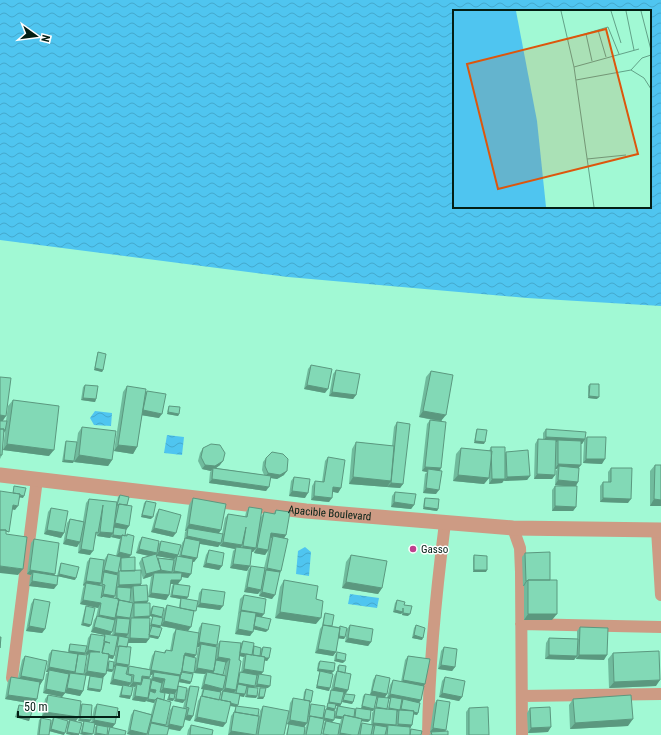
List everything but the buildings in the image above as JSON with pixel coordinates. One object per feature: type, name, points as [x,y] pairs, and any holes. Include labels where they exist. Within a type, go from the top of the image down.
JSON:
[{"type":"street","name":"Apacible Boulevard","points":[[0,475],[306,511],[445,523],[513,528],[659,530]]},
{"type":"street","points":[[12,678],[38,480]]},
{"type":"street","points":[[428,735],[428,700],[438,572],[445,523]]},
{"type":"street","points":[[513,528],[520,548],[522,735]]},
{"type":"street","points":[[659,530],[661,595]]},
{"type":"street","points":[[521,624],[661,627]]},
{"type":"street","points":[[522,696],[661,694]]},
{"type":"water","points":[[0,0],[661,0],[661,306],[527,298],[288,277],[0,240]]},
{"type":"water","points":[[95,411],[112,413],[111,426],[94,425],[90,418]]},
{"type":"water","points":[[167,435],[184,437],[182,455],[164,453]]},
{"type":"water","points":[[305,547],[311,552],[309,576],[296,574],[298,551]]},
{"type":"water","points":[[350,594],[379,598],[377,608],[348,604]]},
{"type":"place","name":"Gasso","points":[[413,549]]}]
